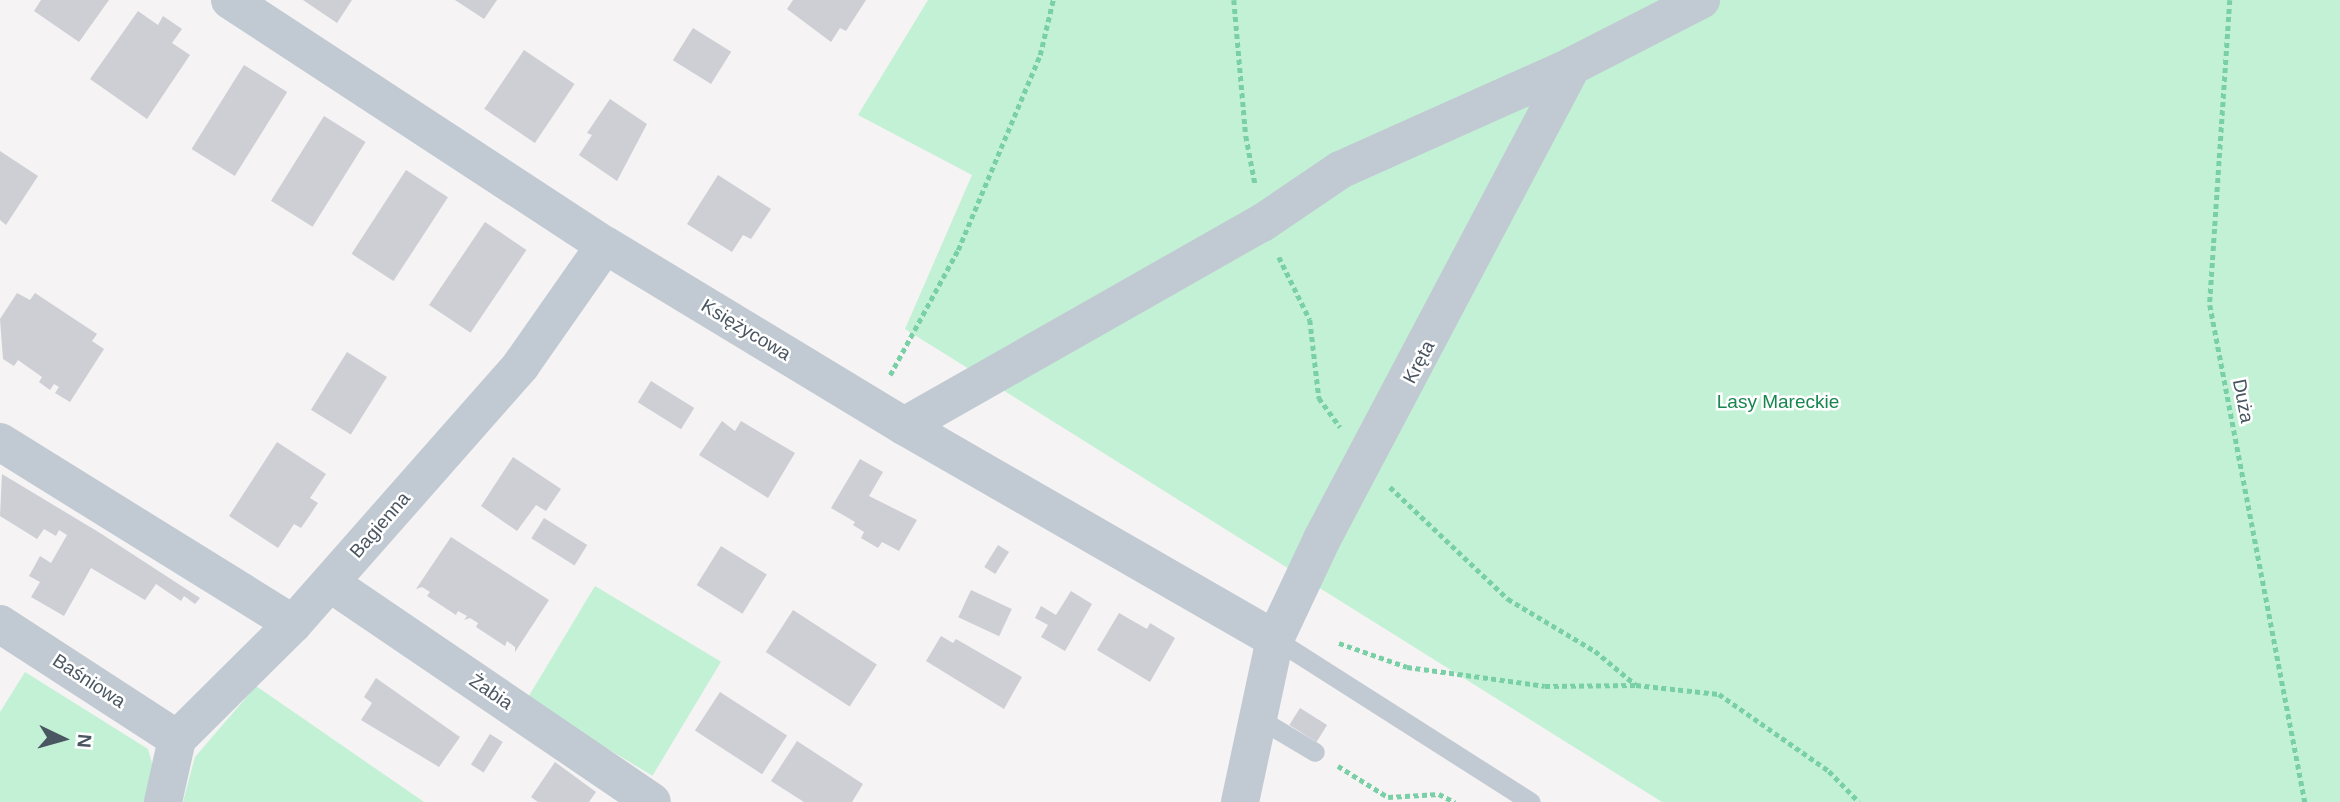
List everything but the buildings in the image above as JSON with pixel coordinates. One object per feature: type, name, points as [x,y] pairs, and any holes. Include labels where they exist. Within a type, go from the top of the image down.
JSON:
[{"type":"street","name":"Księżycowa","points":[[230,0],[606,245],[889,416],[1279,631]]},
{"type":"street","points":[[889,416],[1262,223],[1340,170],[1572,66],[1701,0]]},
{"type":"street","name":"Kręta","points":[[1240,802],[1279,631],[1572,66]]},
{"type":"street","name":"Bagienna","points":[[177,738],[293,624],[521,365],[606,245]]},
{"type":"street","points":[[0,442],[293,624]]},
{"type":"street","name":"Żabia","points":[[330,583],[652,802]]},
{"type":"street","name":"Baśniowa","points":[[0,624],[177,738]]},
{"type":"street","points":[[163,802],[177,738]]},
{"type":"lane","points":[[1279,631],[1531,802]]},
{"type":"lane","points":[[1258,718],[1315,752]]},
{"type":"path","points":[[889,416],[1040,55],[1053,0]]},
{"type":"path","name":"Duża","points":[[2230,0],[2210,305],[2305,802]]},
{"type":"path","points":[[1365,463],[1508,599],[1595,651],[1636,685]]},
{"type":"path","points":[[1279,631],[1407,667],[1545,686],[1636,685],[1719,694],[1829,771],[1860,802]]},
{"type":"path","points":[[1315,752],[1388,797],[1438,794],[1455,802]]},
{"type":"green space","name":"Lasy Mareckie","points":[[928,0],[2340,0],[2340,802],[1662,802],[905,329],[972,175],[858,115]]},
{"type":"green space","points":[[595,586],[721,662],[653,776],[526,700]]},
{"type":"green space","points":[[25,672],[148,749],[155,773],[148,802],[0,802],[0,712]]},
{"type":"green space","points":[[256,686],[424,802],[183,802],[195,757]]}]
